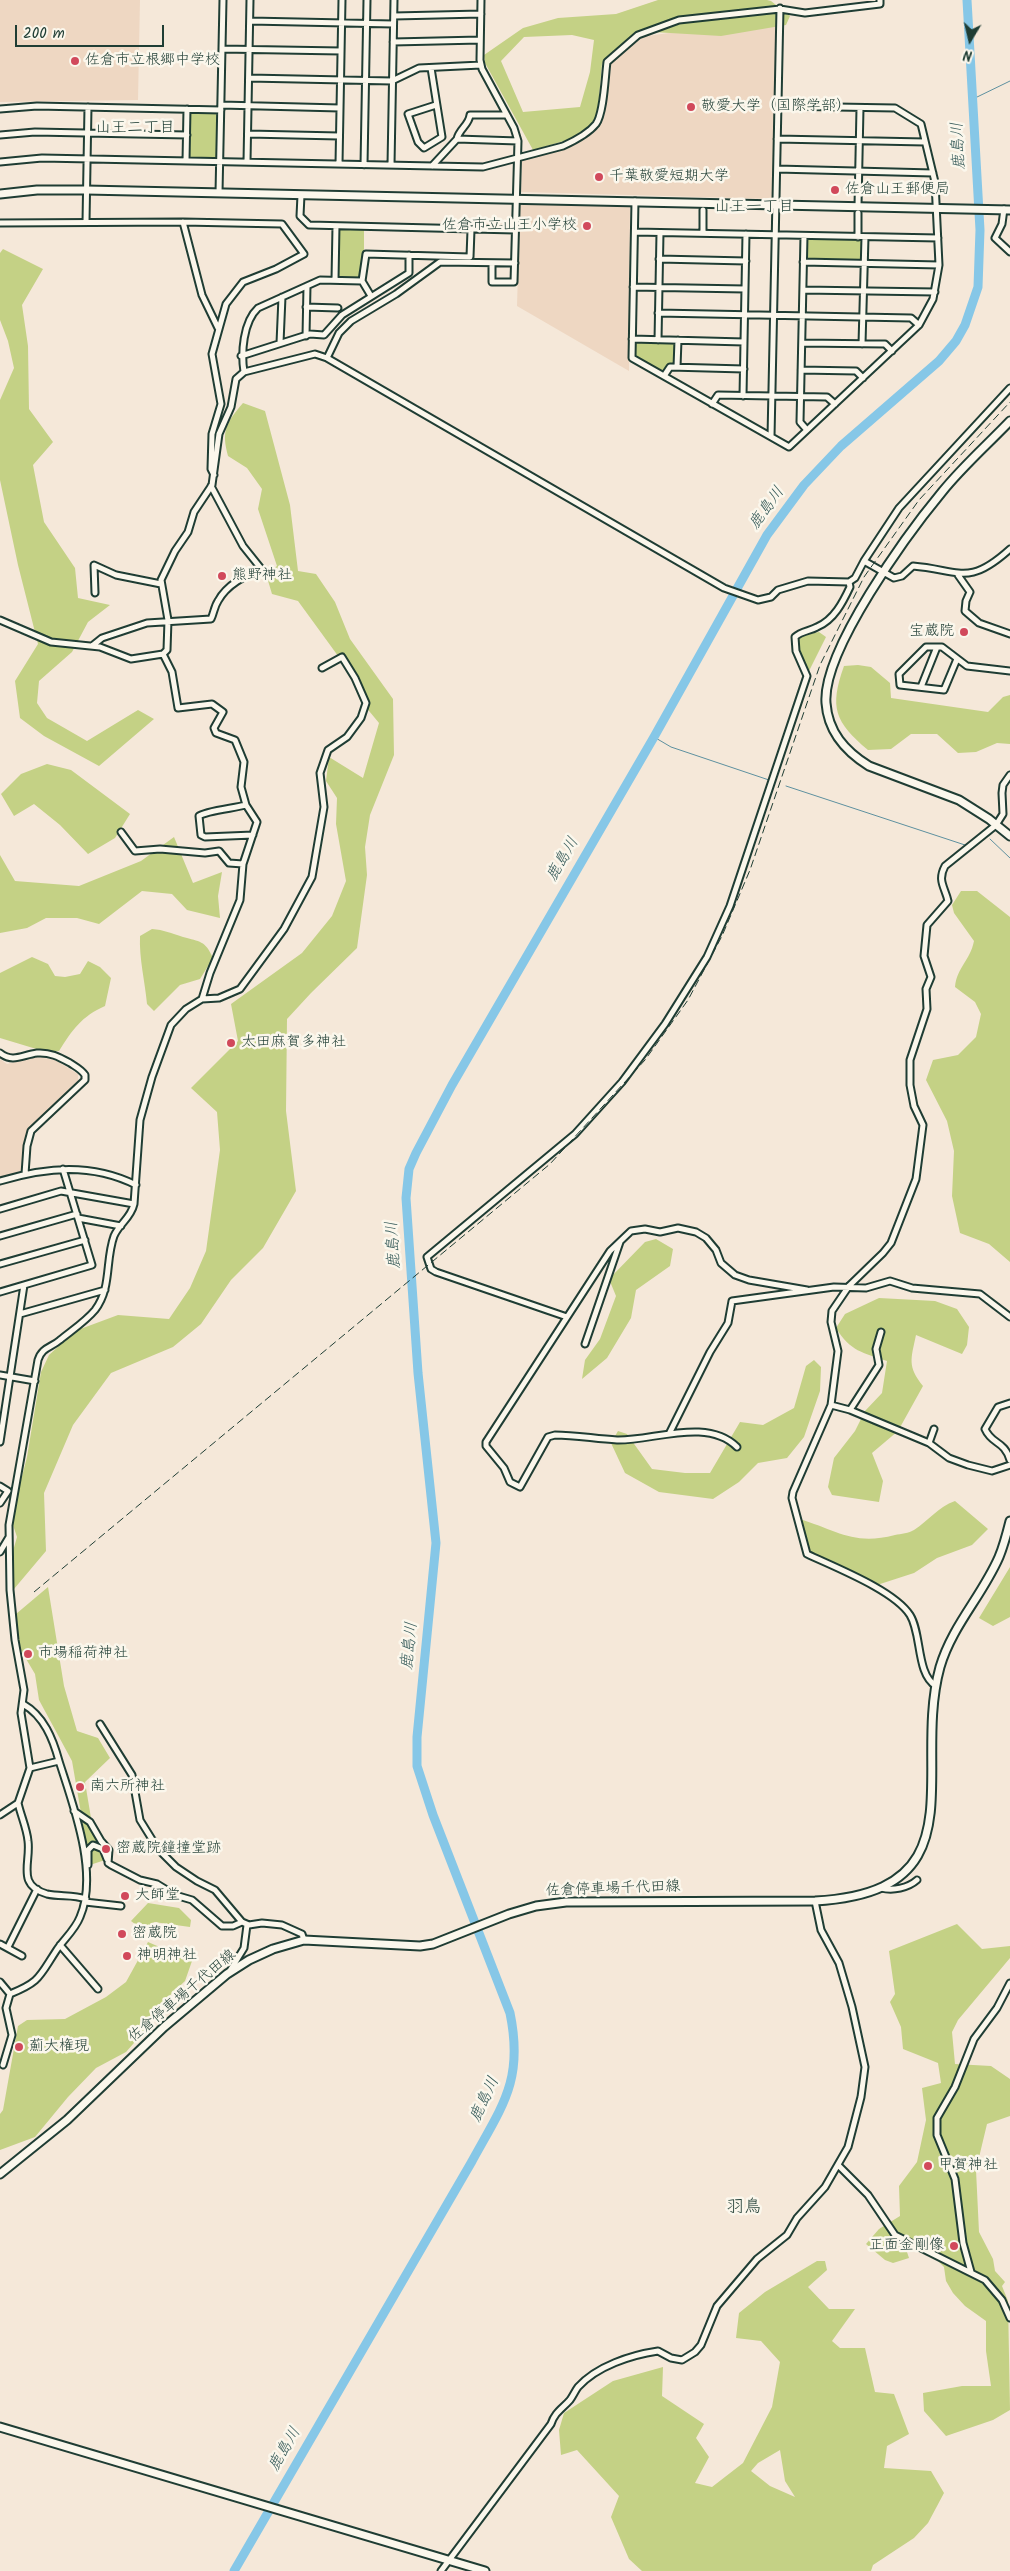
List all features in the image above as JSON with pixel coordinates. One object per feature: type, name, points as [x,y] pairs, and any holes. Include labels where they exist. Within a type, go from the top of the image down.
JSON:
[{"type":"street","points":[[219,193],[223,0]]},
{"type":"street","points":[[247,162],[250,0]]},
{"type":"street","points":[[338,164],[342,0]]},
{"type":"street","points":[[364,165],[367,0]]},
{"type":"street","points":[[391,165],[394,0]]},
{"type":"street","points":[[481,0],[481,65],[508,116],[518,141],[514,282],[492,282],[492,263]]},
{"type":"street","points":[[854,0],[856,7]]},
{"type":"street","points":[[0,162],[42,158],[483,167],[563,146],[574,141],[596,124],[601,109],[606,62],[638,35],[679,20],[780,8],[805,13],[880,4],[880,0]]},
{"type":"street","points":[[771,437],[780,8]]},
{"type":"street","points":[[394,16],[481,14]]},
{"type":"street","points":[[250,21],[393,24]]},
{"type":"street","points":[[393,42],[480,40]]},
{"type":"street","points":[[222,49],[341,51]]},
{"type":"street","points":[[249,78],[392,80],[419,68],[481,65]]},
{"type":"street","points":[[432,68],[442,136],[424,148],[418,142],[408,114],[436,105]]},
{"type":"street","points":[[0,109],[36,106],[187,109],[248,106],[340,108]]},
{"type":"street","points":[[635,201],[632,358],[789,447],[919,324],[935,292],[939,265],[933,173],[921,124],[895,108],[778,106]]},
{"type":"street","points":[[86,222],[88,107]]},
{"type":"street","points":[[858,237],[860,108]]},
{"type":"street","points":[[186,161],[187,109]]},
{"type":"street","points":[[431,166],[457,139],[458,134],[469,121],[470,115],[508,116]]},
{"type":"street","points":[[0,135],[35,132],[187,136]]},
{"type":"street","points":[[248,134],[339,136]]},
{"type":"street","points":[[457,139],[518,141]]},
{"type":"street","points":[[777,139],[925,142]]},
{"type":"street","points":[[776,169],[933,173]]},
{"type":"street","points":[[0,194],[37,190],[86,190],[776,204],[858,209],[993,208],[1007,209],[995,238],[1010,252]]},
{"type":"street","points":[[301,194],[300,216],[309,225],[516,230]]},
{"type":"street","points":[[703,234],[704,210]]},
{"type":"street","points":[[183,222],[202,295],[218,328]]},
{"type":"street","points":[[0,223],[183,222],[282,224],[304,254],[276,269],[243,282],[226,304],[218,328],[212,354],[221,404],[212,434],[211,469],[214,475]]},
{"type":"street","points":[[335,280],[336,226]]},
{"type":"street","points":[[371,296],[362,281],[366,254],[470,257],[471,230]]},
{"type":"street","points":[[634,232],[938,238]]},
{"type":"street","points":[[658,340],[660,232]]},
{"type":"street","points":[[743,396],[746,234]]},
{"type":"street","points":[[804,236],[800,422],[807,430]]},
{"type":"street","points":[[862,344],[864,237]]},
{"type":"street","points":[[242,356],[306,336],[324,335],[342,315],[408,273],[410,255]]},
{"type":"street","points":[[660,259],[746,261]]},
{"type":"street","points":[[326,358],[339,333],[352,322],[440,262],[515,263]]},
{"type":"street","points":[[804,262],[939,265]]},
{"type":"street","points":[[244,372],[242,356],[251,315],[258,308],[320,280],[362,281]]},
{"type":"street","points":[[306,336],[307,286]]},
{"type":"street","points":[[634,287],[745,289]]},
{"type":"street","points":[[803,290],[935,292]]},
{"type":"street","points":[[280,343],[282,297]]},
{"type":"street","points":[[306,307],[338,308]]},
{"type":"street","points":[[658,313],[911,318],[919,324]]},
{"type":"street","points":[[632,339],[744,342]]},
{"type":"street","points":[[677,367],[678,340]]},
{"type":"street","points":[[802,343],[885,344],[892,351]]},
{"type":"street","points":[[0,620],[51,642],[92,646],[131,658],[163,654],[167,650],[168,620],[161,584],[163,574],[188,532],[194,512],[211,486],[219,434],[231,407],[236,379],[244,372],[315,354],[326,358],[724,588],[751,599],[771,597],[778,590],[808,581],[849,582],[854,578],[899,508],[1010,388]]},
{"type":"street","points":[[664,376],[670,367],[744,369]]},
{"type":"street","points":[[801,370],[856,371],[864,378]]},
{"type":"street","points":[[712,404],[718,395],[827,397],[835,404]]},
{"type":"street","points":[[1010,421],[942,491],[884,573],[856,617],[830,676],[826,702],[828,718],[835,735],[846,749],[869,766],[959,800],[1010,836]]},
{"type":"street","points":[[92,646],[102,638],[147,623],[168,620],[196,622],[211,619],[217,602],[224,592],[250,574],[263,571],[243,546],[211,486]]},
{"type":"street","points":[[864,561],[884,573],[898,578],[913,566],[958,574],[983,570],[1010,549]]},
{"type":"street","points":[[95,593],[94,565],[116,576],[161,584]]},
{"type":"street","points":[[958,574],[970,592],[965,610],[979,623],[1010,634]]},
{"type":"street","points":[[567,1317],[436,1272],[431,1268],[427,1257],[575,1134],[622,1082],[665,1024],[690,985],[707,956],[730,906],[807,676],[796,651],[795,637],[824,624],[830,618],[842,603],[850,587],[849,582]]},
{"type":"street","points":[[957,659],[944,690],[900,685],[899,674],[926,647],[942,647],[967,666],[1010,670]]},
{"type":"street","points":[[921,687],[937,647]]},
{"type":"street","points":[[163,654],[172,672],[178,708],[212,704],[223,712],[214,728],[216,733],[235,740],[244,762],[241,787],[246,805],[257,822],[243,864],[240,900],[210,972],[202,999]]},
{"type":"street","points":[[120,1906],[48,1894],[37,1889],[25,1873],[28,1841],[18,1803],[30,1768],[21,1714],[23,1704],[22,1669],[15,1640],[10,1590],[9,1517],[16,1492],[40,1353],[44,1348],[59,1341],[93,1312],[105,1290],[113,1239],[130,1215],[134,1204],[140,1120],[155,1066],[171,1025],[186,1010],[202,999],[219,998],[232,994],[248,980],[265,953],[284,929],[312,877],[324,807],[320,773],[328,750],[347,737],[361,718],[366,703],[356,678],[342,657],[322,668]]},
{"type":"street","points":[[936,1686],[927,1679],[910,1616],[879,1589],[808,1554],[792,1498],[830,1405],[838,1351],[831,1322],[832,1311],[849,1286],[884,1254],[891,1243],[916,1179],[923,1125],[913,1099],[910,1060],[927,1009],[926,990],[930,977],[924,956],[927,925],[948,901],[941,884],[941,874],[945,866],[996,825],[1003,814],[1003,785],[1010,775]]},
{"type":"street","points":[[246,805],[230,810],[202,813],[199,816],[202,835],[205,837],[253,834]]},
{"type":"street","points":[[121,832],[135,851],[160,849],[205,853],[219,851],[228,863],[243,864]]},
{"type":"street","points":[[0,1053],[7,1059],[37,1053],[56,1055],[82,1070],[86,1075],[85,1080],[31,1131],[27,1146],[25,1174]]},
{"type":"street","points":[[0,1181],[25,1174],[64,1168],[87,1169],[124,1179],[136,1185]]},
{"type":"street","points":[[0,1292],[92,1265],[64,1168]]},
{"type":"street","points":[[0,1209],[61,1191],[134,1204]]},
{"type":"street","points":[[0,1236],[77,1216],[121,1226]]},
{"type":"street","points":[[737,1447],[729,1440],[712,1435],[688,1432],[618,1440],[576,1435],[548,1437],[520,1487],[510,1482],[504,1468],[486,1446],[486,1442],[610,1251],[631,1231],[645,1229],[660,1232],[678,1228],[696,1232],[706,1238],[716,1250],[721,1263],[735,1275],[807,1290]]},
{"type":"street","points":[[0,1264],[84,1240]]},
{"type":"street","points":[[585,1344],[614,1266],[620,1241]]},
{"type":"street","points":[[669,1434],[710,1352],[728,1323],[732,1301],[807,1290],[849,1286],[866,1288],[890,1281],[912,1288],[980,1294],[1010,1317]]},
{"type":"street","points":[[0,1442],[24,1285]]},
{"type":"street","points":[[20,1314],[105,1290]]},
{"type":"street","points":[[850,1410],[879,1365],[876,1349],[881,1332]]},
{"type":"street","points":[[0,1375],[35,1381]]},
{"type":"street","points":[[1010,1403],[998,1407],[985,1429],[988,1436],[1006,1450],[1010,1460]]},
{"type":"street","points":[[830,1405],[850,1410],[929,1443],[949,1458],[986,1471],[1010,1465]]},
{"type":"street","points":[[929,1443],[934,1429]]},
{"type":"street","points":[[0,1486],[8,1491],[0,1503]]},
{"type":"street","name":"佐倉停車場千代田線","points":[[0,2174],[67,2120],[164,2027],[228,1974],[273,1949],[304,1940],[420,1946],[536,1906],[566,1902],[815,1901],[850,1896],[881,1888],[895,1879],[914,1860],[928,1833],[932,1812],[932,1734],[936,1686],[954,1633],[999,1557],[1010,1520]]},
{"type":"street","points":[[0,1552],[10,1536]]},
{"type":"street","points":[[23,1704],[42,1719],[59,1761],[74,1810],[86,1877]]},
{"type":"street","points":[[100,1724],[132,1775],[140,1820],[152,1841],[176,1867],[215,1890],[245,1923],[244,1948],[228,1974]]},
{"type":"street","points":[[30,1768],[59,1761]]},
{"type":"street","points":[[0,1815],[18,1803]]},
{"type":"street","points":[[74,1810],[90,1822],[100,1841],[109,1850],[108,1861]]},
{"type":"street","points":[[3,2065],[12,2035],[6,2008],[10,1994],[36,1982],[80,1918],[85,1900],[90,1847],[103,1849],[108,1861],[140,1880],[157,1884],[175,1895],[192,1900],[222,1926],[245,1923],[282,1925],[302,1934],[304,1940]]},
{"type":"street","points":[[881,1888],[897,1888],[912,1885],[917,1880]]},
{"type":"street","points":[[8,1948],[37,1889]]},
{"type":"street","points":[[441,2571],[551,2424],[558,2410],[572,2398],[578,2387],[611,2365],[642,2354],[658,2351],[670,2358],[682,2360],[695,2352],[706,2336],[717,2306],[757,2260],[787,2235],[797,2218],[825,2188],[839,2166],[848,2146],[858,2112],[865,2067],[852,2007],[839,1963],[821,1930],[815,1901]]},
{"type":"street","points":[[0,1944],[22,1956]]},
{"type":"street","points":[[60,1945],[98,1989]]},
{"type":"street","points":[[0,1982],[10,1994]]},
{"type":"street","points":[[971,2272],[963,2243],[955,2179],[937,2135],[937,2118],[952,2094],[974,2039],[996,2008],[1010,1982]]},
{"type":"street","points":[[839,2166],[868,2195],[895,2234],[971,2272],[994,2289],[1002,2300],[1010,2318]]},
{"type":"street","points":[[0,2428],[485,2571]]},
{"type":"shaded area","points":[[0,0],[140,0],[138,100],[0,102]]},
{"type":"shaded area","points":[[776,18],[773,199],[521,192],[522,160],[568,148],[587,133],[604,115],[611,64],[640,37]]},
{"type":"shaded area","points":[[520,203],[630,207],[629,371],[517,306]]},
{"type":"shaded area","points":[[37,1057],[55,1060],[78,1074],[78,1081],[28,1129],[22,1171],[0,1178],[0,1059],[7,1064]]},
{"type":"green space","points":[[658,0],[767,0],[790,16],[786,25],[721,36],[636,31],[602,64],[597,120],[581,136],[533,150],[485,63],[484,55],[523,28],[558,18],[616,14]],"holes":[[[572,35],[594,40],[590,72],[580,107],[523,112],[501,61],[524,37]]]},
{"type":"green space","points":[[190,112],[217,112],[216,159],[190,158]]},
{"type":"green space","points":[[339,230],[364,230],[364,264],[358,278],[338,278]]},
{"type":"green space","points":[[807,239],[861,240],[861,261],[807,260]]},
{"type":"green space","points":[[3,249],[43,269],[22,305],[28,346],[29,409],[53,442],[33,465],[44,522],[75,568],[78,598],[110,605],[88,622],[72,652],[39,681],[37,703],[47,718],[87,741],[138,710],[154,719],[99,766],[44,736],[20,718],[15,681],[38,644],[18,565],[0,480],[0,400],[14,368],[8,341],[0,320],[0,253]]},
{"type":"green space","points":[[637,341],[675,342],[675,365],[668,365],[663,372],[636,357],[635,343]]},
{"type":"green space","points":[[243,403],[265,411],[290,505],[298,571],[316,574],[335,602],[350,639],[393,699],[394,755],[370,815],[365,847],[367,875],[357,948],[287,1019],[286,1111],[296,1191],[263,1248],[231,1280],[201,1324],[173,1347],[111,1373],[73,1425],[44,1493],[46,1551],[14,1589],[11,1558],[17,1537],[11,1519],[27,1457],[41,1372],[49,1355],[75,1331],[118,1315],[169,1319],[190,1288],[206,1251],[220,1150],[217,1112],[191,1088],[238,1041],[231,1004],[302,953],[332,916],[346,881],[336,824],[337,798],[326,781],[329,757],[363,778],[379,723],[360,700],[349,671],[298,601],[272,594],[266,574],[277,566],[258,509],[262,489],[247,468],[228,456],[226,447],[225,434],[229,422]]},
{"type":"green space","points":[[819,632],[826,637],[809,671],[795,641],[800,636]]},
{"type":"green space","points":[[858,665],[871,667],[890,683],[891,698],[988,712],[1003,697],[1010,695],[1010,744],[997,743],[976,752],[958,753],[937,734],[911,734],[891,749],[868,750],[848,731],[838,713],[836,704],[839,681],[844,666]]},
{"type":"green space","points":[[47,764],[71,770],[130,814],[115,838],[88,854],[60,825],[34,804],[14,816],[1,794],[21,774]]},
{"type":"green space","points":[[174,837],[193,883],[222,872],[218,896],[220,918],[187,910],[172,894],[142,891],[99,924],[77,918],[46,918],[27,928],[0,933],[0,855],[15,881],[79,886],[141,861]]},
{"type":"green space","points":[[961,891],[977,891],[1010,917],[1010,1262],[989,1244],[960,1233],[952,1196],[954,1151],[947,1121],[926,1080],[933,1060],[958,1055],[976,1037],[981,1014],[975,1002],[955,987],[958,974],[970,954],[974,941],[954,913],[952,905]]},
{"type":"green space","points":[[152,929],[198,941],[207,948],[213,958],[200,979],[180,985],[154,1011],[147,1004],[140,945],[140,936]]},
{"type":"green space","points":[[32,957],[48,964],[55,976],[65,977],[80,974],[88,961],[100,967],[111,978],[105,1006],[90,1014],[78,1024],[59,1051],[43,1051],[0,1038],[0,973]]},
{"type":"green space","points":[[656,1239],[673,1249],[670,1266],[636,1290],[631,1318],[607,1358],[582,1379],[585,1360],[600,1339],[616,1296],[609,1279],[645,1242]]},
{"type":"green space","points":[[879,1298],[935,1301],[957,1309],[969,1327],[967,1345],[962,1354],[916,1335],[912,1367],[923,1386],[898,1431],[872,1453],[883,1481],[879,1502],[832,1495],[828,1487],[834,1458],[855,1431],[865,1411],[882,1393],[887,1361],[852,1347],[836,1328],[845,1314]]},
{"type":"green space","points":[[814,1360],[821,1367],[820,1391],[804,1437],[787,1458],[758,1463],[739,1482],[713,1499],[659,1492],[625,1473],[611,1443],[618,1431],[627,1434],[652,1469],[685,1473],[710,1473],[740,1422],[763,1425],[794,1408],[806,1366]]},
{"type":"green space","points":[[955,1501],[988,1529],[972,1545],[937,1558],[914,1573],[877,1585],[810,1555],[800,1534],[799,1519],[856,1538],[880,1538],[910,1532],[943,1507]]},
{"type":"green space","points":[[1010,1567],[1010,1617],[993,1626],[979,1618]]},
{"type":"green space","points":[[48,1587],[64,1686],[77,1731],[98,1738],[110,1758],[85,1782],[93,1830],[108,1859],[90,1865],[72,1761],[39,1700],[35,1674],[19,1647],[16,1614]]},
{"type":"green space","points":[[148,1903],[179,1908],[191,1920],[190,1927],[154,1922],[148,1928],[139,1927],[131,1921]]},
{"type":"green space","points":[[957,1924],[982,1949],[1010,1946],[1010,1958],[958,2020],[952,2032],[955,2064],[991,2066],[1010,2079],[1010,2116],[987,2124],[976,2170],[979,2232],[993,2259],[995,2271],[1005,2282],[1002,2286],[1008,2301],[1010,2410],[993,2420],[946,2436],[924,2411],[923,2393],[962,2386],[991,2386],[986,2351],[986,2321],[965,2306],[953,2293],[946,2281],[944,2267],[920,2243],[904,2243],[909,2258],[893,2263],[885,2260],[866,2244],[879,2229],[900,2216],[899,2186],[917,2162],[926,2120],[922,2088],[941,2083],[938,2063],[903,2049],[901,2027],[890,2002],[895,1994],[889,1951]]},
{"type":"green space","points":[[148,1942],[192,1961],[185,1981],[162,2003],[141,2035],[126,2052],[96,2068],[68,2097],[35,2137],[0,2150],[0,2114],[3,2110],[18,2026],[27,2020],[65,2019],[106,1997],[126,1982]]},
{"type":"green space","points":[[817,2261],[825,2261],[827,2270],[808,2287],[829,2309],[855,2309],[832,2341],[840,2348],[865,2348],[875,2392],[894,2394],[909,2434],[887,2446],[884,2468],[931,2471],[944,2493],[928,2523],[914,2538],[873,2565],[871,2571],[642,2571],[629,2559],[611,2517],[619,2496],[577,2450],[561,2455],[559,2430],[564,2413],[613,2381],[663,2367],[662,2396],[704,2424],[696,2438],[709,2457],[695,2483],[712,2487],[743,2463],[772,2407],[780,2362],[761,2341],[736,2338],[739,2313],[765,2292]],"holes":[[[780,2450],[785,2481],[795,2497],[770,2486],[751,2471],[758,2463]]]},
{"type":"waterway","name":"鹿島川","points":[[234,2571],[471,2163],[501,2108],[512,2075],[514,2037],[510,2013],[433,1815],[417,1766],[417,1737],[436,1543],[418,1373],[406,1198],[409,1169],[452,1085],[654,737],[767,535],[804,485],[841,446],[939,361],[956,341],[965,325],[978,287],[980,230],[967,0]]},
{"type":"waterway","points":[[973,99],[1010,81]]},
{"type":"waterway","points":[[654,737],[671,747],[769,780]]},
{"type":"waterway","points":[[786,786],[965,845]]},
{"type":"waterway","points":[[990,839],[1010,858]]},
{"type":"railway","points":[[34,1592],[550,1164],[645,1060],[688,1000],[722,936],[750,870],[820,665],[864,577],[919,500],[1010,402]]},
{"type":"place","name":"佐倉市立根郷中学校","points":[[75,61]]},
{"type":"place","name":"敬愛大学（国際学部）","points":[[691,107]]},
{"type":"place","name":"千葉敬愛短期大学","points":[[599,177]]},
{"type":"place","name":"佐倉山王郵便局","points":[[835,190]]},
{"type":"place","name":"佐倉市立山王小学校","points":[[587,226]]},
{"type":"place","name":"熊野神社","points":[[222,576]]},
{"type":"place","name":"宝蔵院","points":[[964,632]]},
{"type":"place","name":"太田麻賀多神社","points":[[231,1043]]},
{"type":"place","name":"市場稲荷神社","points":[[28,1654]]},
{"type":"place","name":"南六所神社","points":[[80,1787]]},
{"type":"place","name":"密蔵院鐘撞堂跡","points":[[106,1849]]},
{"type":"place","name":"大師堂","points":[[125,1896]]},
{"type":"place","name":"密蔵院","points":[[122,1934]]},
{"type":"place","name":"神明神社","points":[[127,1956]]},
{"type":"place","name":"薊大権現","points":[[19,2047]]},
{"type":"place","name":"甲賀神社","points":[[928,2166]]},
{"type":"place","name":"正面金剛像","points":[[954,2246]]},
{"type":"district","name":"山王二丁目","points":[[135,129]]},
{"type":"district","name":"山王一丁目","points":[[754,208]]},
{"type":"district","name":"羽鳥","points":[[744,2209]]}]
